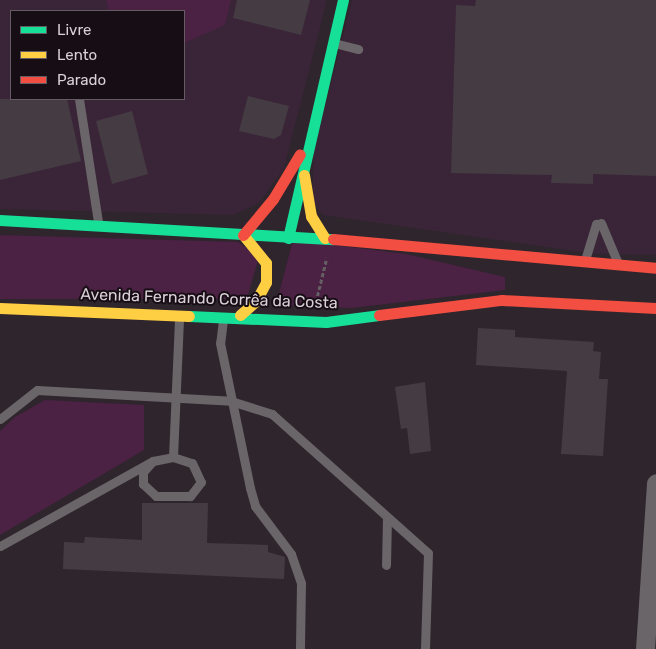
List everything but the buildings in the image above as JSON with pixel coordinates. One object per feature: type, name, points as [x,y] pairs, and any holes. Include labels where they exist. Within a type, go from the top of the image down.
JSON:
[{"type":"main road","points":[[240,315],[256,301],[288,238],[304,174],[308,138],[343,0]]},
{"type":"main road","points":[[243,235],[278,191],[308,138]]},
{"type":"main road","points":[[304,174],[311,216],[327,242]]},
{"type":"main road","points":[[0,220],[99,224],[288,238],[584,264],[656,268]]},
{"type":"main road","points":[[0,226],[17,220]]},
{"type":"main road","points":[[243,235],[266,263],[266,282]]},
{"type":"main road","name":"Avenida Fernando Corrêa da Costa","points":[[0,308],[240,315],[326,322],[502,300],[656,308]]},
{"type":"street","points":[[646,649],[656,484]]},
{"type":"lane","points":[[332,43],[358,49]]},
{"type":"lane","points":[[80,100],[99,224]]},
{"type":"lane","points":[[584,264],[598,224],[619,266]]},
{"type":"lane","points":[[173,457],[179,314]]},
{"type":"lane","points":[[223,315],[220,343],[255,506],[291,554],[301,583],[300,649]]},
{"type":"lane","points":[[0,419],[38,390],[231,401],[272,414],[387,519],[428,553],[425,649]]},
{"type":"lane","points":[[0,546],[153,461],[173,457],[198,468],[201,482],[190,496],[156,496],[150,492],[142,478],[153,461]]},
{"type":"lane","points":[[386,565],[387,519]]},
{"type":"path","points":[[316,305],[327,242]]},
{"type":"shaded area","points":[[0,0],[327,0],[284,168],[259,203],[233,215],[0,209]]},
{"type":"shaded area","points":[[106,0],[231,0],[225,25],[185,43],[185,10],[109,10]]},
{"type":"shaded area","points":[[352,0],[656,0],[656,255],[595,254],[323,215],[312,202],[314,150]]},
{"type":"shaded area","points":[[0,235],[238,242],[259,257],[248,295],[236,299],[0,299]]},
{"type":"shaded area","points":[[293,240],[406,254],[505,277],[505,290],[351,308],[276,305]]},
{"type":"shaded area","points":[[45,400],[144,405],[144,450],[0,535],[0,431],[15,417]]},
{"type":"traffic: fast","points":[[288,238],[343,0]]},
{"type":"traffic: fast","points":[[0,220],[333,239]]},
{"type":"traffic: fast","points":[[189,316],[326,322],[379,315]]},
{"type":"traffic: slow","points":[[304,175],[311,216],[325,238]]},
{"type":"traffic: slow","points":[[240,315],[256,301],[266,282],[266,263],[243,235]]},
{"type":"traffic: slow","points":[[0,308],[189,316]]},
{"type":"traffic: jam","points":[[243,235],[273,199],[300,154]]},
{"type":"traffic: jam","points":[[333,239],[656,268]]},
{"type":"traffic: jam","points":[[379,315],[502,300],[656,308]]}]
